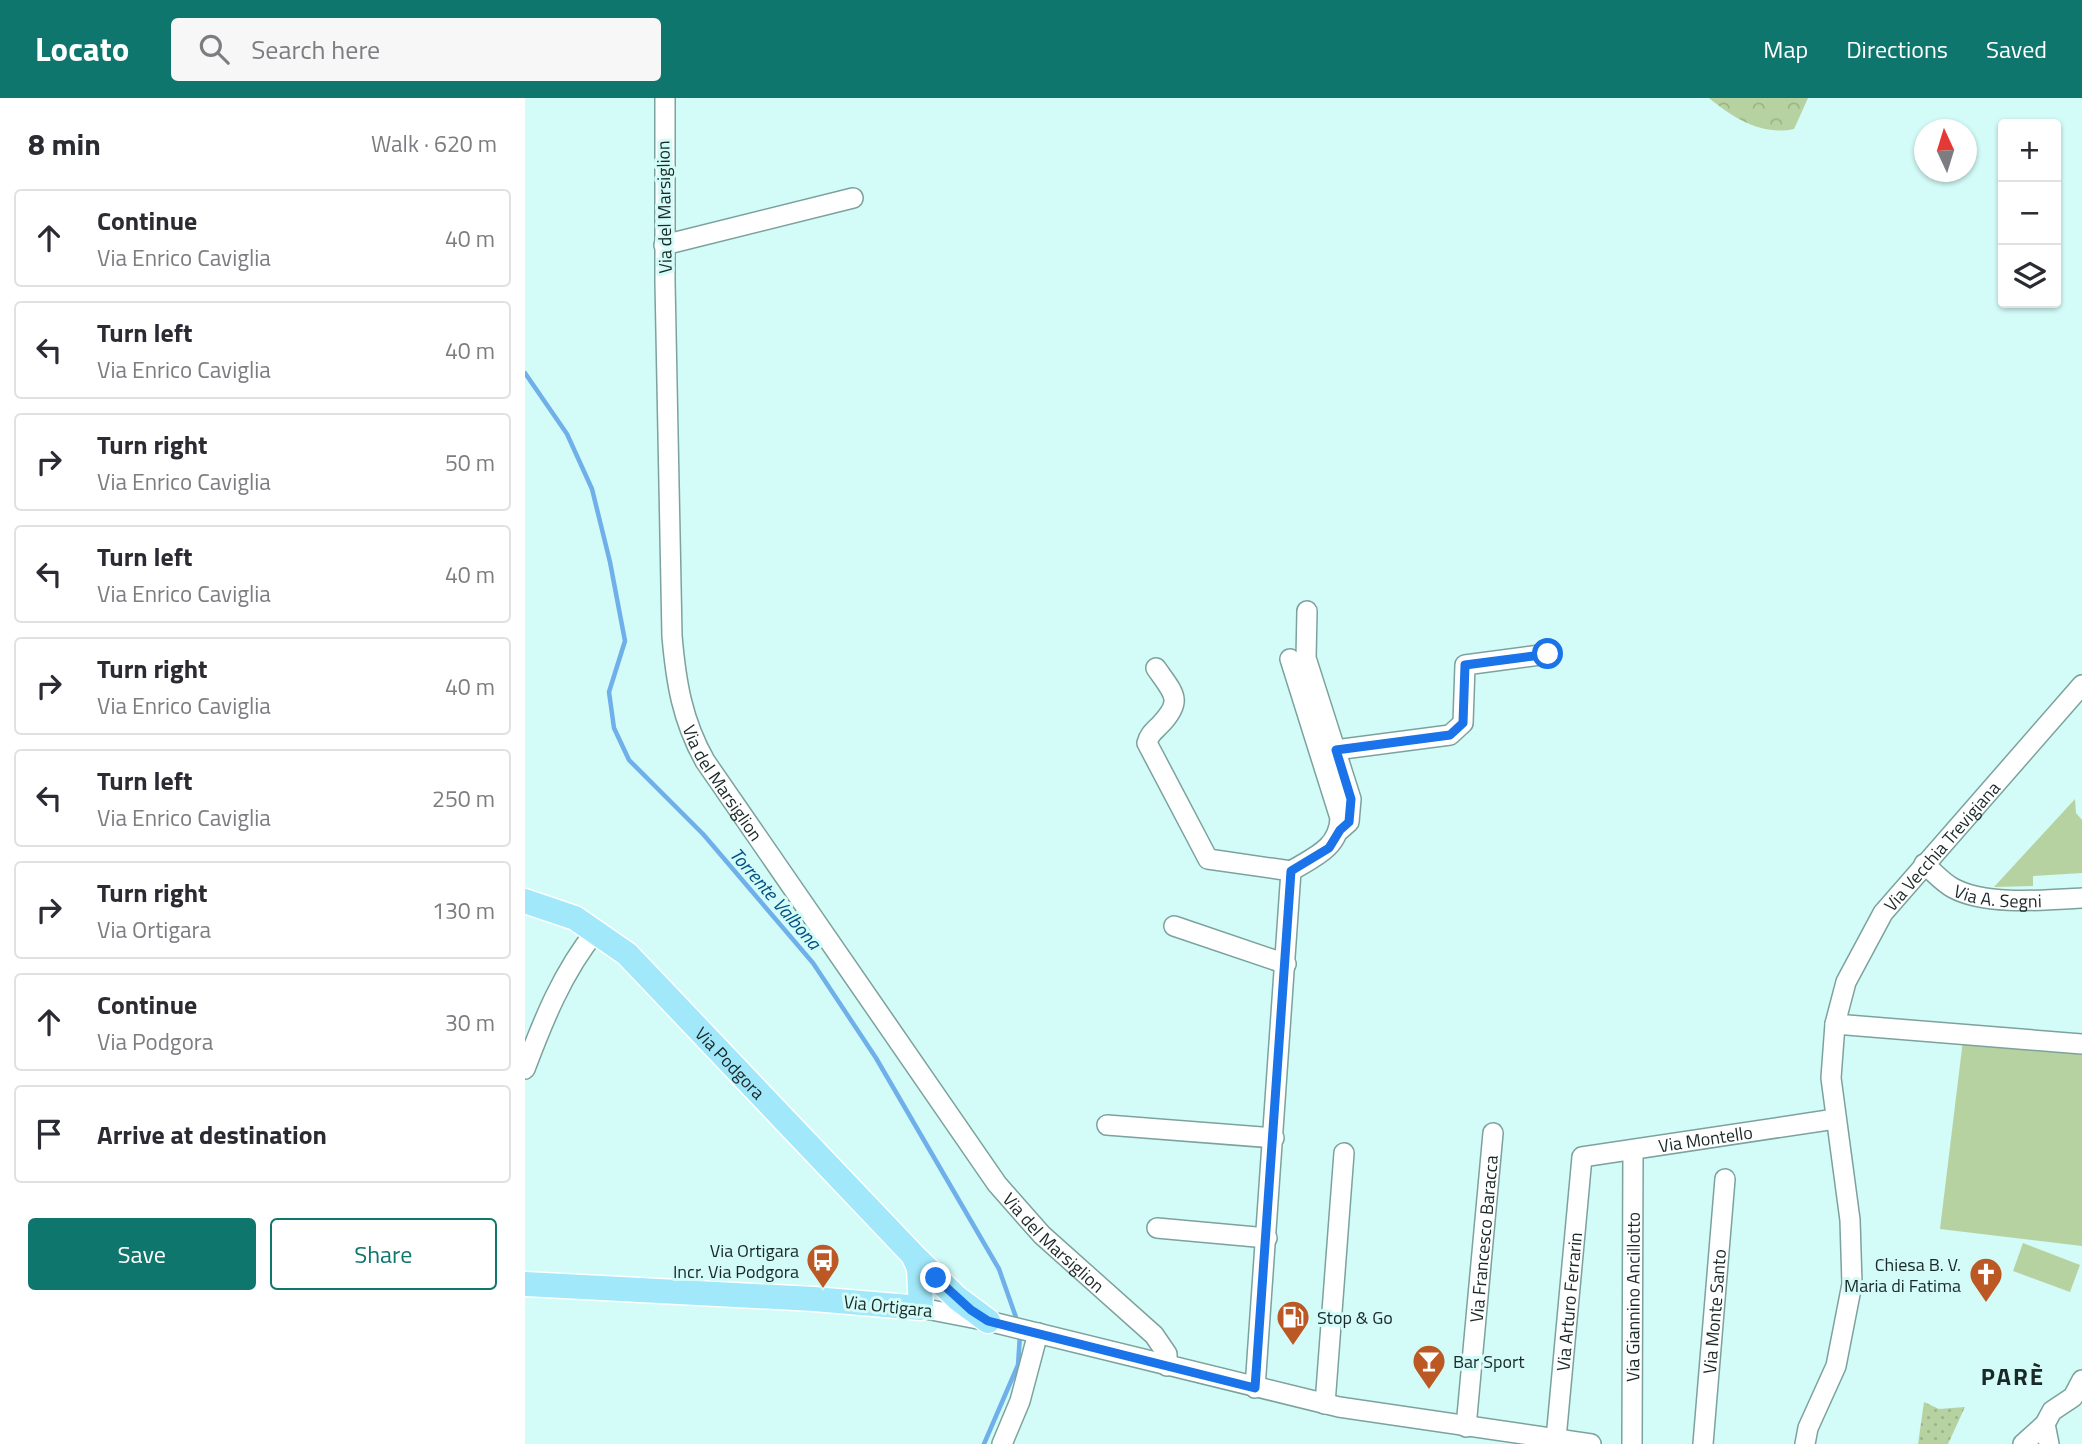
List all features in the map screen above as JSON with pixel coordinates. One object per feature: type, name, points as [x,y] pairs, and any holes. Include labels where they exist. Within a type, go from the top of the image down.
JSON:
[{"type":"main road","name":"Via Podgora","points":[[525,901],[575,918],[596,930],[649,976],[914,1256],[971,1310],[995,1323]]},
{"type":"main road","points":[[914,1256],[919,1268],[926,1309]]},
{"type":"main road","points":[[926,1309],[939,1297],[939,1281]]},
{"type":"main road","name":"Via Ortigara","points":[[525,1284],[814,1299],[926,1309]]},
{"type":"street","name":"Via del Marsiglion","points":[[665,98],[664,245],[672,636],[675,680],[691,735],[705,761],[996,1184],[1042,1235],[1154,1335],[1167,1354],[1167,1366]]},
{"type":"street","points":[[664,245],[853,198]]},
{"type":"street","points":[[1156,668],[1176,702],[1173,711],[1150,734],[1147,744],[1207,859],[1291,871],[1329,848],[1340,830],[1328,751],[1306,658],[1307,611]]},
{"type":"street","points":[[1328,751],[1450,735],[1463,723],[1465,665],[1548,654]]},
{"type":"street","points":[[1290,659],[1328,751]]},
{"type":"street","name":"Via Vecchia Trevigiana","points":[[1795,1444],[1806,1436],[1836,1366],[1852,1284],[1850,1220],[1831,1078],[1835,1024],[1846,982],[1865,940],[1883,913],[2082,685]]},
{"type":"street","name":"Via A. Segni","points":[[1924,864],[1951,886],[1965,893],[2035,901],[2082,898]]},
{"type":"street","points":[[1255,1388],[1291,871]]},
{"type":"street","points":[[1174,926],[1286,964]]},
{"type":"street","points":[[525,1069],[544,1019],[574,963],[596,930]]},
{"type":"street","points":[[1835,1024],[2082,1044]]},
{"type":"street","name":"Via Montello","points":[[1580,1164],[1582,1157],[1835,1119]]},
{"type":"street","points":[[1107,1125],[1274,1138]]},
{"type":"street","name":"Via Francesco Baracca","points":[[1466,1427],[1493,1133]]},
{"type":"street","name":"Via Giannino Ancillotto","points":[[1632,1444],[1633,1150]]},
{"type":"street","points":[[1325,1404],[1344,1153]]},
{"type":"street","name":"Via Arturo Ferrarin","points":[[1556,1439],[1580,1164]]},
{"type":"street","name":"Via Monte Santo","points":[[1703,1444],[1725,1179]]},
{"type":"street","points":[[1157,1228],[1267,1238]]},
{"type":"street","name":"Via Ortigara","points":[[926,1309],[1034,1332],[1325,1404],[1591,1444]]},
{"type":"street","points":[[1002,1444],[1020,1401],[1034,1332]]},
{"type":"street","points":[[2023,1444],[2045,1424],[2052,1411],[2073,1407],[2082,1380]]},
{"type":"street","points":[[2045,1424],[2049,1444]]},
{"type":"green space","points":[[1709,98],[1808,98],[1794,129],[1771,130],[1749,124]]},
{"type":"green space","points":[[2075,799],[2076,813],[2082,820],[2082,873],[2033,876],[2033,886],[1994,887]]},
{"type":"green space","points":[[1963,1040],[2082,1046],[2082,1246],[1940,1229]]},
{"type":"green space","points":[[2023,1243],[2080,1265],[2070,1292],[2013,1271]]},
{"type":"green space","points":[[1924,1402],[1939,1409],[1965,1407],[1948,1444],[1918,1444]]},
{"type":"waterway","name":"Torrente Valbona","points":[[525,373],[567,434],[592,489],[610,562],[625,641],[609,692],[614,728],[629,760],[703,834],[813,963],[876,1058],[999,1269],[1018,1323]]},
{"type":"waterway","name":"Torrente Valbona","points":[[984,1444],[1018,1365],[1020,1335]]},
{"type":"place","name":"Via Ortigara Incr. Via Podgora","points":[[823,1290]]},
{"type":"place","name":"Chiesa B. V. Maria di Fatima","points":[[1986,1304]]},
{"type":"place","name":"Stop & Go","points":[[1293,1347]]},
{"type":"place","name":"Bar Sport","points":[[1429,1391]]},
{"type":"district","name":"PARÈ","points":[[2013,1376]]},
{"type":"route","points":[[936,1278],[971,1310],[988,1321],[1255,1388],[1291,871],[1329,848],[1340,830],[1349,822],[1353,810],[1336,750],[1450,735],[1463,723],[1462,690],[1465,665],[1548,654]]}]
